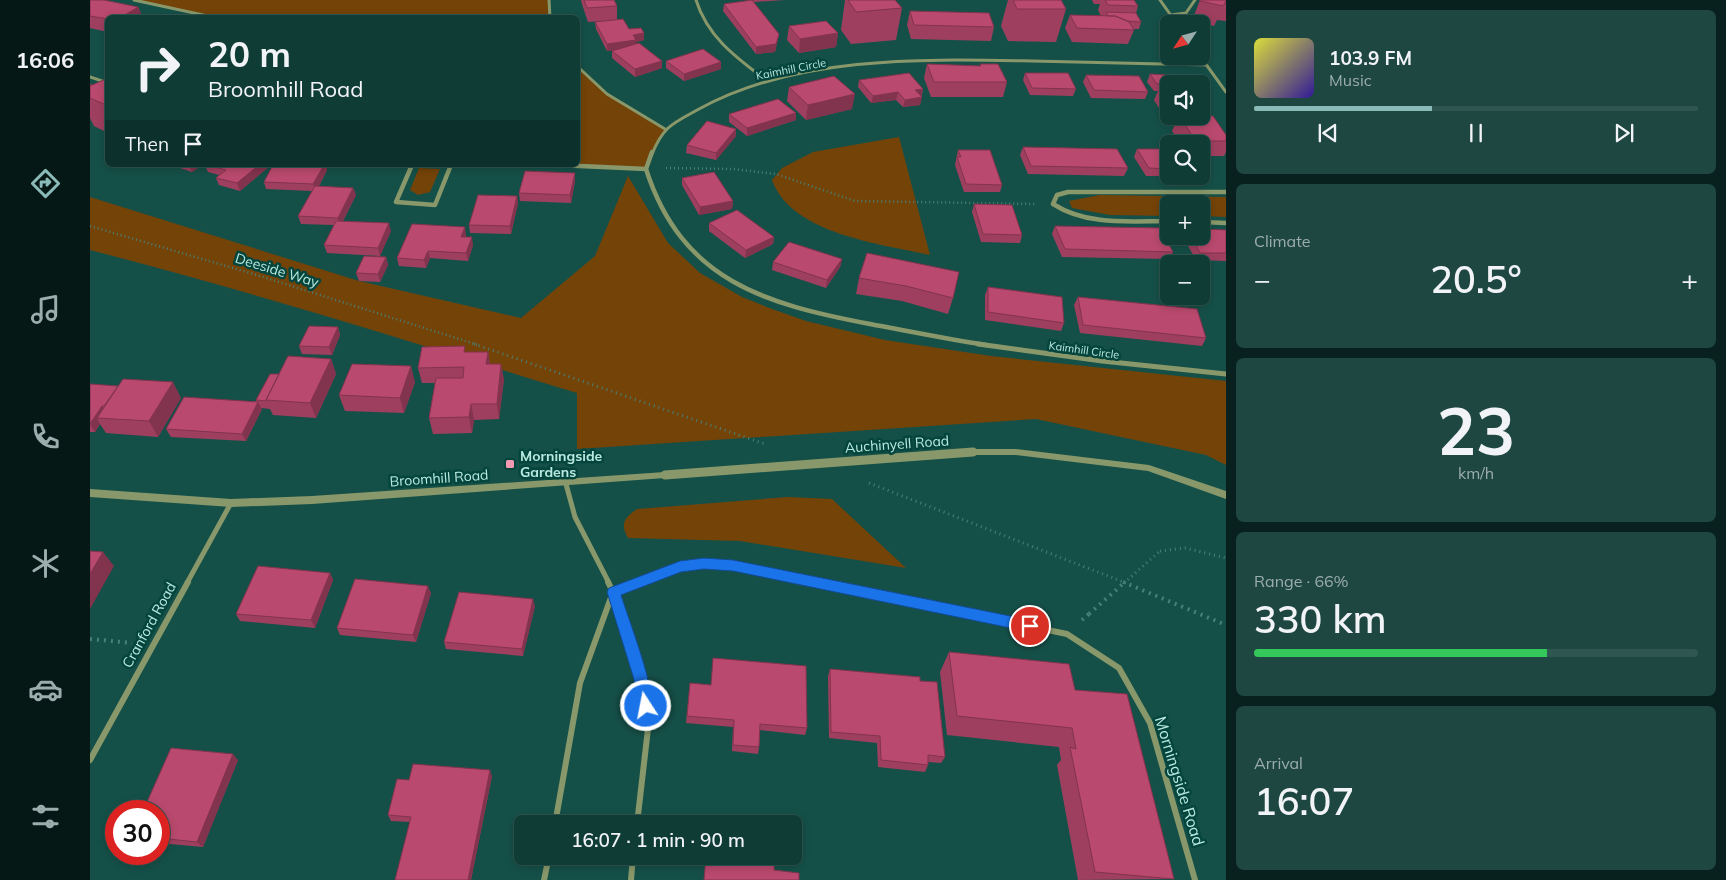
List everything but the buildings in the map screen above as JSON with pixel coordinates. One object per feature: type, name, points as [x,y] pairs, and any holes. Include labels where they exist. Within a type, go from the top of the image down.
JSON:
[{"type":"street","points":[[134,0],[203,15]]},
{"type":"street","points":[[549,0],[550,15]]},
{"type":"street","points":[[696,0],[699,14],[709,31],[726,50],[767,81]]},
{"type":"street","points":[[1160,0],[1171,15],[1186,13],[1195,0]]},
{"type":"street","name":"Kaimhill Circle","points":[[665,129],[698,108],[744,88],[767,81],[842,68],[940,59],[1160,64]]},
{"type":"street","points":[[1206,65],[1226,92]]},
{"type":"street","points":[[580,69],[586,77],[621,104],[665,129],[646,169],[580,166]]},
{"type":"street","points":[[90,77],[105,82]]},
{"type":"street","points":[[411,167],[396,202],[435,205],[450,167]]},
{"type":"street","name":"Kaimhill Circle","points":[[646,169],[653,194],[668,221],[685,243],[718,272],[761,296],[802,311],[951,339],[1128,365],[1226,374]]},
{"type":"street","points":[[1160,221],[1085,218],[1063,211],[1053,204],[1057,195],[1068,192],[1226,192]]},
{"type":"street","points":[[1210,222],[1226,223]]},
{"type":"street","name":"Auchinyell Road","points":[[566,484],[973,452],[1015,452],[1149,468],[1226,495]]},
{"type":"street","points":[[566,484],[575,517],[613,592],[640,676],[649,720],[638,815]]},
{"type":"street","name":"Broomhill Road","points":[[90,493],[231,502],[312,500],[566,484]]},
{"type":"street","name":"Cranford Road","points":[[90,760],[231,502]]},
{"type":"street","name":"Morningside Road","points":[[613,592],[680,566],[704,564],[733,565],[1067,634],[1119,668],[1150,723],[1195,880]]},
{"type":"street","points":[[557,815],[580,683],[613,592]]},
{"type":"street","points":[[544,880],[547,865]]},
{"type":"street","points":[[630,880],[632,865]]},
{"type":"path","points":[[646,169],[733,169],[776,174],[855,201],[1053,204]]},
{"type":"path","name":"Deeside Way","points":[[90,226],[306,289],[457,337]]},
{"type":"path","points":[[1089,614],[1160,551],[1174,546],[1226,558]]},
{"type":"path","points":[[90,639],[152,645]]},
{"type":"shaded area","points":[[134,0],[549,0],[550,15],[203,15]]},
{"type":"shaded area","points":[[580,69],[607,94],[665,129],[646,169],[580,165]]},
{"type":"shaded area","points":[[899,137],[930,255],[863,241],[817,225],[798,213],[782,198],[772,180],[782,168],[813,152]]},
{"type":"shaded area","points":[[419,168],[440,169],[430,192],[418,195],[410,190]]},
{"type":"shaded area","points":[[628,176],[668,243],[700,273],[742,297],[806,321],[885,340],[991,356],[1226,381],[1226,465],[1206,455],[1036,419],[577,449],[577,393],[273,301],[90,250],[90,197],[359,281],[521,318],[595,256]]},
{"type":"shaded area","points":[[1100,195],[1160,196],[1160,216],[1110,215],[1072,208],[1069,201]]},
{"type":"shaded area","points":[[1210,197],[1226,197],[1226,217],[1210,216]]},
{"type":"shaded area","points":[[788,497],[832,499],[906,568],[740,541],[628,538],[624,529],[626,518],[637,509]]},
{"type":"place","name":"Morningside Gardens","points":[[510,464]]},
{"type":"route","points":[[646,706],[640,676],[613,592],[680,566],[704,564],[733,565],[1030,626]]}]
